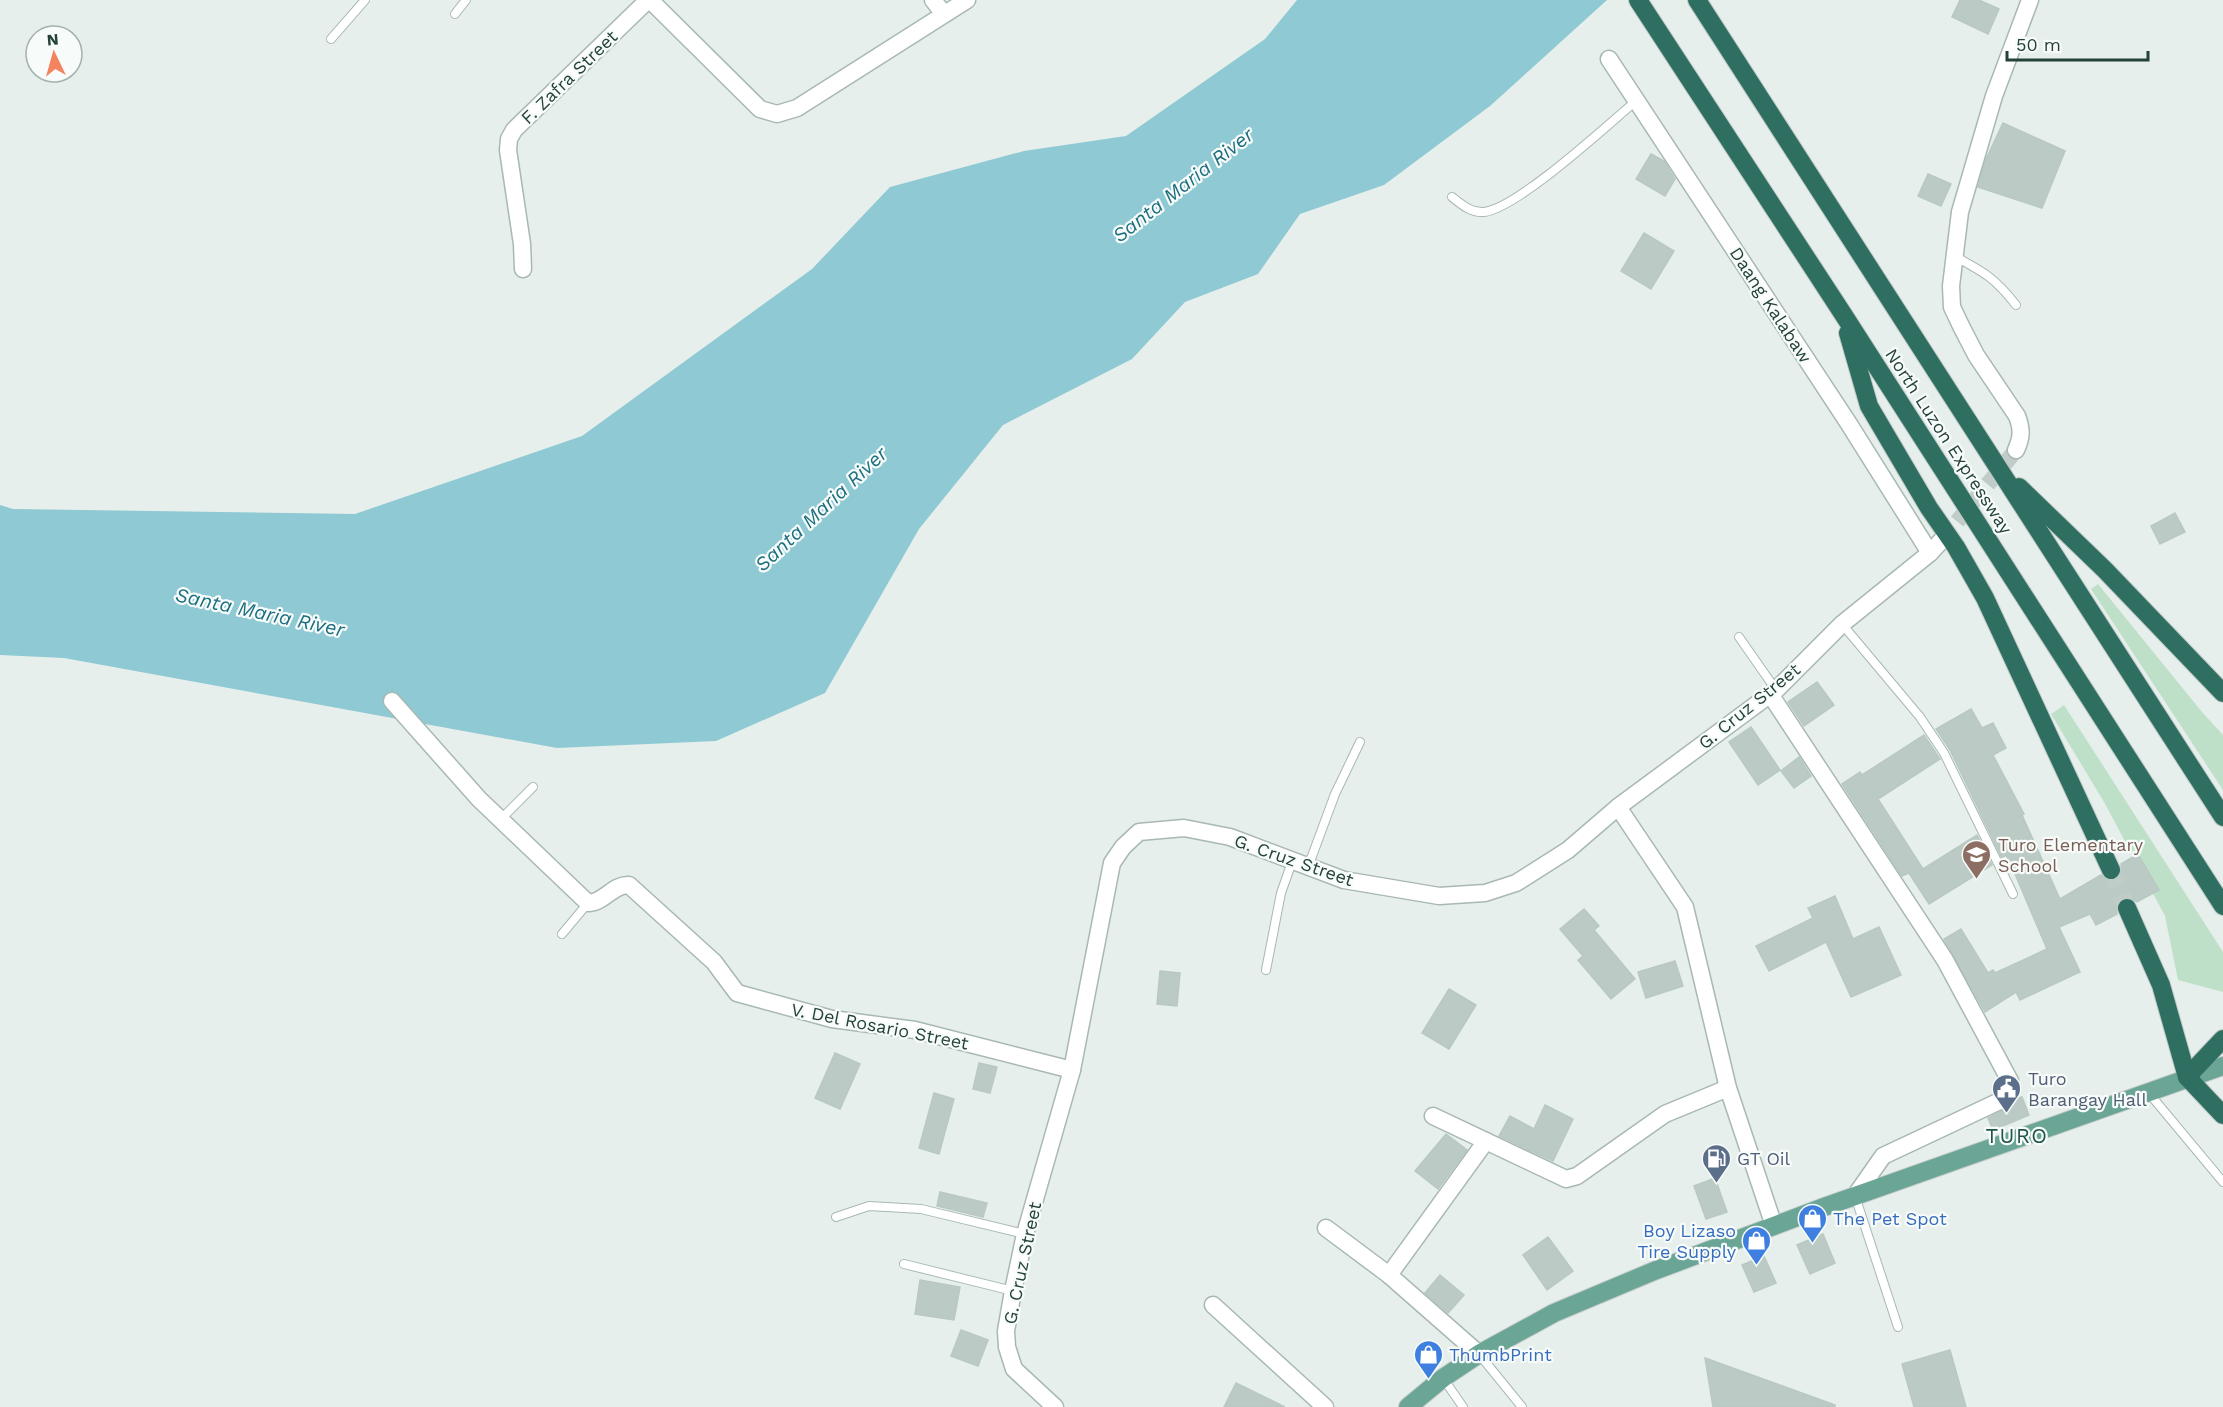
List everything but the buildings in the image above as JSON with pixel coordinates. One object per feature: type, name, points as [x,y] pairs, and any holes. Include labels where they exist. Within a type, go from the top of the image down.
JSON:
[{"type":"highway","name":"North Luzon Expressway","points":[[1638,0],[1843,314],[2223,906]]},
{"type":"highway","name":"North Luzon Expressway","points":[[1697,0],[2223,817]]},
{"type":"highway","points":[[1843,314],[1869,406],[1985,598],[2111,870]]},
{"type":"highway","points":[[1996,465],[2105,570],[2223,693]]},
{"type":"highway","points":[[2127,908],[2160,986],[2187,1077],[2223,1115]]},
{"type":"highway","points":[[2187,1077],[2223,1039]]},
{"type":"main road","points":[[1408,1407],[1443,1378],[1479,1354],[1554,1313],[1654,1271],[1855,1196],[2223,1066]]},
{"type":"street","points":[[649,0],[760,109],[777,114],[797,108],[968,0]]},
{"type":"street","name":"F. Zafra Street","points":[[523,269],[522,244],[508,150],[509,139],[514,130],[649,0]]},
{"type":"street","points":[[933,0],[944,14]]},
{"type":"street","points":[[2016,450],[2021,439],[2021,427],[2017,416],[1976,355],[1952,307],[1951,286],[1960,212],[1991,106],[2030,0]]},
{"type":"street","name":"Daang Kalabaw","points":[[1609,59],[1843,414],[1930,553]]},
{"type":"street","name":"G. Cruz Street","points":[[1055,1407],[1014,1369],[1007,1347],[1006,1331],[1025,1234],[1072,1070],[1112,863],[1123,847],[1139,832],[1184,828],[1230,837],[1344,880],[1438,896],[1485,893],[1516,883],[1568,850],[1618,807],[1773,692],[1842,624],[1930,553],[1942,540]]},
{"type":"street","points":[[1773,692],[1945,960],[2010,1081],[2010,1089],[2004,1099],[1883,1156],[1855,1196]]},
{"type":"street","points":[[392,701],[479,799],[588,903]]},
{"type":"street","points":[[1618,807],[1685,907],[1728,1088],[1774,1226]]},
{"type":"street","name":"V. Del Rosario Street","points":[[588,903],[596,902],[623,885],[629,885],[714,962],[737,993],[745,996],[832,1019],[915,1030],[1072,1070]]},
{"type":"street","points":[[1433,1116],[1566,1179],[1577,1176],[1665,1114],[1728,1088]]},
{"type":"street","points":[[1389,1275],[1486,1141]]},
{"type":"street","points":[[1326,1228],[1389,1275],[1479,1354]]},
{"type":"street","points":[[1213,1305],[1325,1407]]},
{"type":"lane","points":[[331,39],[365,0]]},
{"type":"lane","points":[[455,14],[466,0]]},
{"type":"lane","points":[[1452,197],[1470,210],[1485,212],[1501,206],[1525,193],[1636,101]]},
{"type":"lane","points":[[1954,256],[1980,269],[2000,283],[2016,305]]},
{"type":"lane","points":[[1842,624],[1920,717],[1944,753],[2013,894]]},
{"type":"lane","points":[[1739,637],[1773,692]]},
{"type":"lane","points":[[1266,970],[1281,893],[1300,865],[1360,742]]},
{"type":"lane","points":[[501,819],[532,787]]},
{"type":"lane","points":[[562,934],[588,903]]},
{"type":"lane","points":[[2148,1092],[2223,1182]]},
{"type":"lane","points":[[1855,1196],[1898,1327]]},
{"type":"lane","points":[[836,1217],[869,1206],[921,1209],[1025,1234]]},
{"type":"lane","points":[[904,1264],[1013,1291]]},
{"type":"lane","points":[[1479,1354],[1521,1407]]},
{"type":"lane","points":[[1443,1378],[1463,1407]]},
{"type":"green space","points":[[2098,584],[2223,735],[2223,790],[2091,589]]},
{"type":"green space","points":[[2064,705],[2223,952],[2223,992],[2178,980],[2165,916],[2104,802],[2051,714]]},
{"type":"water","name":"Santa Maria River","points":[[1297,0],[1607,0],[1490,106],[1384,185],[1300,214],[1258,274],[1185,302],[1132,359],[1003,425],[919,529],[825,693],[716,741],[557,748],[64,658],[0,655],[0,505],[13,509],[355,514],[582,436],[812,269],[890,187],[1024,151],[1126,136],[1265,39]]},
{"type":"tunnel","points":[[1942,540],[2016,450]]},
{"type":"tunnel","points":[[2111,870],[2127,908]]},
{"type":"place","name":"Turo Elementary School","points":[[1977,880]]},
{"type":"place","name":"Turo Barangay Hall","points":[[2007,1114]]},
{"type":"place","name":"GT Oil","points":[[1716,1184]]},
{"type":"place","name":"The Pet Spot","points":[[1812,1244]]},
{"type":"place","name":"Boy Lizaso Tire Supply","points":[[1757,1266]]},
{"type":"place","name":"ThumbPrint","points":[[1428,1380]]},
{"type":"district","name":"TURO","points":[[2017,1135]]}]
